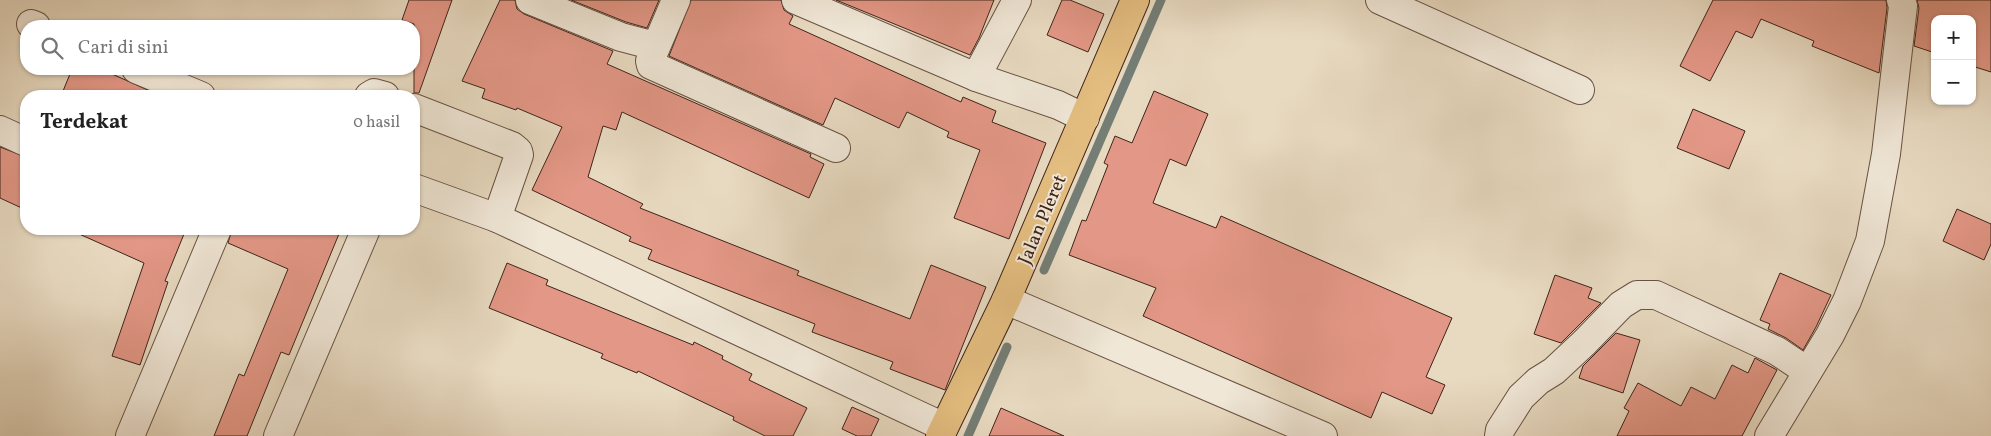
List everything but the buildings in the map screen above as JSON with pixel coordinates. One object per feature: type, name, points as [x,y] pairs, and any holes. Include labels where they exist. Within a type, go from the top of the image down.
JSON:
[{"type":"main road","name":"Jalan Pleret","points":[[942,431],[1006,300],[1136,0]]},
{"type":"street","points":[[530,0],[621,37],[656,46]]},
{"type":"street","points":[[676,0],[650,61],[653,67],[836,148]]},
{"type":"street","points":[[796,0],[976,77],[1058,105],[1085,118]]},
{"type":"street","points":[[976,77],[1017,0]]},
{"type":"street","points":[[1380,0],[1580,90]]},
{"type":"street","points":[[1769,436],[1830,335],[1847,301],[1870,241],[1886,154],[1903,6],[1901,0]]},
{"type":"street","points":[[150,75],[187,90]]},
{"type":"street","points":[[420,110],[512,146],[518,151],[519,155],[498,218]]},
{"type":"street","points":[[0,130],[20,139]]},
{"type":"street","points":[[420,190],[498,218],[942,431]]},
{"type":"street","points":[[130,436],[214,235]]},
{"type":"street","points":[[278,436],[363,235]]},
{"type":"street","points":[[1498,436],[1521,397],[1538,381],[1554,371],[1621,305],[1637,295],[1656,295],[1777,352],[1807,371]]},
{"type":"street","points":[[1006,300],[1323,436]]},
{"type":"waterway","points":[[1044,270],[1161,0]]},
{"type":"waterway","points":[[968,436],[1007,347]]}]
